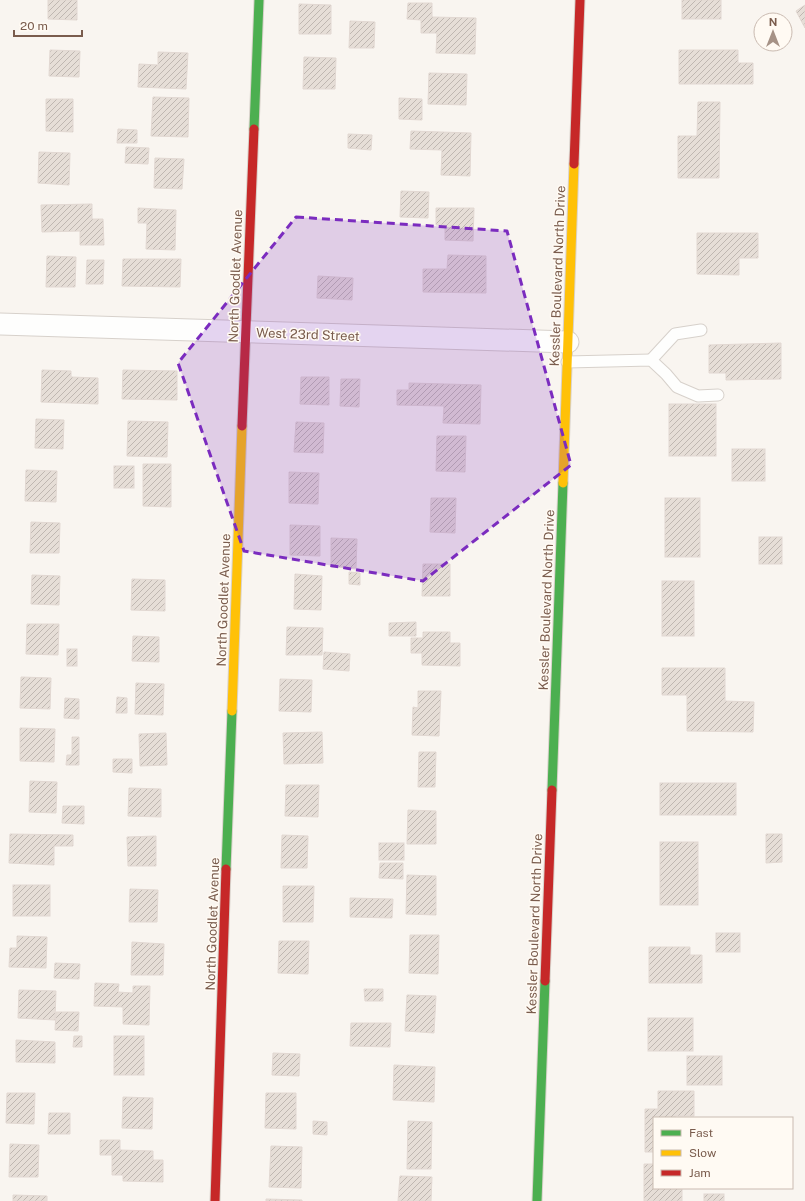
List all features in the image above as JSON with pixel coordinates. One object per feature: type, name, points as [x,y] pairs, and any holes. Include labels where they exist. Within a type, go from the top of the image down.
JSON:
[{"type":"street","name":"North Goodlet Avenue","points":[[215,1201],[245,332],[259,0]]},
{"type":"street","name":"Kessler Boulevard North Drive","points":[[537,1201],[580,0]]},
{"type":"street","name":"West 23rd Street","points":[[0,324],[245,332],[568,352]]},
{"type":"lane","points":[[651,360],[675,334],[701,330]]},
{"type":"lane","points":[[568,352],[651,360],[677,387],[698,396],[718,395]]},
{"type":"highlighted area","points":[[296,217],[507,231],[571,465],[423,581],[244,551],[178,363]]},
{"type":"building","points":[[48,0],[77,0],[77,20],[48,19]]},
{"type":"building","points":[[682,0],[721,0],[721,19],[682,19]]},
{"type":"building","points":[[408,3],[432,3],[432,17],[476,18],[475,54],[436,53],[437,33],[421,33],[421,20],[407,19]]},
{"type":"building","points":[[299,4],[331,5],[331,34],[299,34]]},
{"type":"building","points":[[805,5],[805,28],[796,11]]},
{"type":"building","points":[[350,21],[375,22],[374,48],[349,48]]},
{"type":"building","points":[[50,50],[80,51],[79,77],[49,76]]},
{"type":"building","points":[[679,50],[738,50],[738,63],[753,63],[753,84],[679,84]]},
{"type":"building","points":[[158,52],[188,53],[186,89],[138,87],[139,64],[158,65]]},
{"type":"building","points":[[304,57],[336,58],[335,89],[303,89]]},
{"type":"building","points":[[429,73],[467,74],[466,105],[428,104]]},
{"type":"building","points":[[153,97],[189,98],[188,137],[151,136]]},
{"type":"building","points":[[399,98],[422,99],[422,120],[399,119]]},
{"type":"building","points":[[46,99],[73,99],[73,132],[46,131]]},
{"type":"building","points":[[698,102],[720,102],[719,178],[678,178],[678,136],[697,136]]},
{"type":"building","points":[[118,129],[137,130],[137,143],[117,143]]},
{"type":"building","points":[[411,131],[471,133],[470,176],[441,175],[442,150],[410,149]]},
{"type":"building","points":[[348,134],[372,135],[371,150],[348,148]]},
{"type":"building","points":[[126,147],[149,148],[148,164],[125,163]]},
{"type":"building","points":[[39,152],[70,153],[69,185],[38,183]]},
{"type":"building","points":[[155,158],[184,159],[182,189],[154,188]]},
{"type":"building","points":[[401,191],[429,192],[428,218],[400,217]]},
{"type":"building","points":[[92,204],[92,219],[103,219],[104,245],[80,245],[80,231],[42,232],[41,205]]},
{"type":"building","points":[[138,208],[176,210],[175,250],[146,249],[147,223],[138,223]]},
{"type":"building","points":[[436,208],[474,208],[473,241],[445,240],[445,225],[436,225]]},
{"type":"building","points":[[697,233],[758,233],[758,258],[739,258],[739,275],[697,274]]},
{"type":"building","points":[[448,255],[486,256],[486,293],[423,292],[423,269],[447,269]]},
{"type":"building","points":[[47,256],[76,257],[75,287],[46,287]]},
{"type":"building","points":[[123,259],[181,259],[180,287],[122,286]]},
{"type":"building","points":[[87,260],[104,260],[103,284],[86,284]]},
{"type":"building","points":[[318,276],[353,278],[352,300],[317,298]]},
{"type":"building","points":[[781,343],[781,379],[726,380],[726,373],[709,373],[709,345]]},
{"type":"building","points":[[42,370],[71,371],[71,377],[98,378],[98,404],[41,402]]},
{"type":"building","points":[[123,370],[177,371],[177,400],[122,399]]},
{"type":"building","points":[[301,377],[329,377],[329,405],[300,404]]},
{"type":"building","points":[[341,379],[360,379],[359,407],[340,406]]},
{"type":"building","points":[[409,383],[481,385],[480,424],[443,423],[444,406],[397,405],[397,390],[409,390]]},
{"type":"building","points":[[669,404],[716,404],[716,456],[669,456]]},
{"type":"building","points":[[36,419],[64,420],[63,449],[35,448]]},
{"type":"building","points":[[128,421],[168,422],[167,457],[127,456]]},
{"type":"building","points":[[296,422],[324,423],[323,453],[294,452]]},
{"type":"building","points":[[437,436],[466,436],[465,472],[436,471]]},
{"type":"building","points":[[732,449],[765,449],[765,481],[732,481]]},
{"type":"building","points":[[143,464],[171,464],[171,507],[143,506]]},
{"type":"building","points":[[114,466],[134,466],[134,488],[114,488]]},
{"type":"building","points":[[26,470],[57,471],[56,502],[25,501]]},
{"type":"building","points":[[289,472],[319,473],[318,504],[289,503]]},
{"type":"building","points":[[431,498],[456,498],[455,533],[430,532]]},
{"type":"building","points":[[665,498],[700,498],[700,557],[665,557]]},
{"type":"building","points":[[31,522],[60,523],[59,553],[30,553]]},
{"type":"building","points":[[290,525],[320,526],[320,556],[290,555]]},
{"type":"building","points":[[759,537],[782,537],[782,564],[759,564]]},
{"type":"building","points":[[331,538],[357,539],[356,568],[331,567]]},
{"type":"building","points":[[423,564],[450,564],[450,596],[422,596]]},
{"type":"building","points":[[349,572],[360,573],[360,585],[349,584]]},
{"type":"building","points":[[295,574],[322,576],[321,610],[294,609]]},
{"type":"building","points":[[32,575],[60,576],[59,605],[31,604]]},
{"type":"building","points":[[132,579],[165,580],[165,611],[131,610]]},
{"type":"building","points":[[662,581],[694,581],[694,636],[662,636]]},
{"type":"building","points":[[416,622],[416,636],[389,636],[389,623]]},
{"type":"building","points":[[27,624],[59,624],[58,655],[26,654]]},
{"type":"building","points":[[287,627],[323,628],[322,655],[286,655]]},
{"type":"building","points":[[423,632],[450,632],[450,643],[460,643],[460,666],[422,665],[422,653],[411,653],[411,638],[423,638]]},
{"type":"building","points":[[133,636],[159,637],[159,662],[132,661]]},
{"type":"building","points":[[67,649],[77,649],[77,666],[67,666]]},
{"type":"building","points":[[324,652],[350,654],[349,671],[323,669]]},
{"type":"building","points":[[662,668],[725,668],[725,701],[754,702],[753,732],[687,731],[687,695],[662,695]]},
{"type":"building","points":[[21,677],[51,678],[50,709],[20,708]]},
{"type":"building","points":[[280,679],[312,680],[311,712],[279,711]]},
{"type":"building","points":[[136,683],[164,684],[163,715],[135,714]]},
{"type":"building","points":[[418,691],[441,691],[439,736],[412,735],[413,707],[418,708]]},
{"type":"building","points":[[117,697],[127,698],[127,713],[116,713]]},
{"type":"building","points":[[65,698],[79,699],[79,719],[64,718]]},
{"type":"building","points":[[20,728],[55,729],[54,762],[20,761]]},
{"type":"building","points":[[322,732],[323,763],[284,764],[283,733]]},
{"type":"building","points":[[166,733],[167,765],[140,766],[139,734]]},
{"type":"building","points":[[72,737],[79,737],[79,765],[66,765],[67,755],[72,755]]},
{"type":"building","points":[[419,752],[436,752],[435,787],[418,787]]},
{"type":"building","points":[[113,759],[132,759],[132,773],[113,772]]},
{"type":"building","points":[[30,781],[57,782],[56,813],[29,812]]},
{"type":"building","points":[[660,783],[736,783],[736,815],[660,815]]},
{"type":"building","points":[[286,785],[319,785],[318,817],[285,816]]},
{"type":"building","points":[[129,788],[161,789],[161,817],[128,816]]},
{"type":"building","points":[[63,806],[84,806],[84,824],[62,823]]},
{"type":"building","points":[[408,810],[436,811],[436,844],[407,844]]},
{"type":"building","points":[[10,834],[73,835],[73,846],[54,846],[54,865],[9,863]]},
{"type":"building","points":[[766,834],[782,834],[782,862],[766,863]]},
{"type":"building","points":[[282,835],[308,836],[307,868],[281,868]]},
{"type":"building","points":[[156,836],[156,866],[128,866],[127,837]]},
{"type":"building","points":[[660,842],[698,842],[698,905],[660,905]]},
{"type":"building","points":[[379,843],[404,843],[404,860],[379,860]]},
{"type":"building","points":[[380,863],[403,863],[403,879],[379,878]]},
{"type":"building","points":[[407,875],[436,876],[436,915],[406,914]]},
{"type":"building","points":[[13,885],[50,885],[50,916],[13,916]]},
{"type":"building","points":[[283,886],[314,886],[313,922],[283,922]]},
{"type":"building","points":[[130,889],[158,890],[157,922],[129,922]]},
{"type":"building","points":[[350,898],[393,899],[392,918],[350,917]]},
{"type":"building","points":[[716,933],[740,933],[740,952],[716,952]]},
{"type":"building","points":[[410,935],[439,935],[438,974],[409,973]]},
{"type":"building","points":[[17,936],[47,937],[46,968],[9,967],[10,948],[17,948]]},
{"type":"building","points":[[279,941],[309,941],[308,974],[278,973]]},
{"type":"building","points":[[132,942],[164,944],[163,975],[131,975]]},
{"type":"building","points":[[649,947],[690,947],[690,955],[702,955],[702,983],[649,983]]},
{"type":"building","points":[[55,963],[80,964],[79,979],[54,978]]},
{"type":"building","points":[[95,983],[119,984],[118,992],[133,993],[133,986],[150,986],[149,1025],[123,1024],[123,1007],[94,1006]]},
{"type":"building","points":[[364,989],[383,989],[383,1001],[365,1001]]},
{"type":"building","points":[[19,990],[56,991],[55,1020],[18,1018]]},
{"type":"building","points":[[407,995],[436,996],[434,1033],[405,1031]]},
{"type":"building","points":[[56,1012],[79,1012],[78,1031],[55,1030]]},
{"type":"building","points":[[648,1018],[693,1018],[693,1051],[648,1051]]},
{"type":"building","points":[[351,1023],[391,1023],[390,1047],[350,1046]]},
{"type":"building","points":[[74,1036],[82,1036],[82,1047],[73,1047]]},
{"type":"building","points":[[114,1036],[144,1036],[144,1075],[114,1075]]},
{"type":"building","points":[[16,1040],[55,1042],[55,1063],[16,1062]]},
{"type":"building","points":[[273,1053],[300,1054],[299,1076],[272,1075]]},
{"type":"building","points":[[687,1056],[722,1056],[722,1085],[687,1085]]},
{"type":"building","points":[[394,1065],[435,1067],[434,1102],[393,1100]]},
{"type":"building","points":[[658,1091],[694,1091],[694,1116],[653,1117],[653,1152],[645,1152],[645,1109],[658,1109]]},
{"type":"building","points":[[7,1093],[35,1093],[34,1124],[6,1123]]},
{"type":"building","points":[[266,1093],[296,1093],[296,1129],[265,1128]]},
{"type":"building","points":[[123,1097],[153,1098],[152,1129],[122,1128]]},
{"type":"building","points":[[49,1113],[70,1113],[70,1134],[48,1134]]},
{"type":"building","points":[[313,1121],[327,1122],[327,1135],[313,1134]]},
{"type":"building","points":[[408,1121],[432,1122],[431,1169],[407,1169]]},
{"type":"building","points":[[100,1140],[120,1140],[120,1150],[153,1151],[153,1160],[163,1160],[163,1182],[123,1181],[123,1175],[112,1175],[112,1155],[100,1155]]},
{"type":"building","points":[[10,1144],[39,1145],[38,1177],[9,1177]]},
{"type":"building","points":[[271,1146],[302,1147],[301,1188],[269,1187]]},
{"type":"building","points":[[644,1164],[653,1164],[653,1189],[682,1189],[682,1201],[644,1201]]},
{"type":"building","points":[[400,1176],[432,1177],[431,1201],[398,1201]]},
{"type":"building","points":[[704,1194],[724,1194],[724,1201],[704,1201]]},
{"type":"building","points":[[13,1195],[47,1196],[47,1201],[13,1201]]},
{"type":"building","points":[[266,1199],[302,1200],[302,1201],[266,1201]]},
{"type":"traffic: fast","points":[[254,129],[259,0]]},
{"type":"traffic: fast","points":[[552,790],[563,483]]},
{"type":"traffic: fast","points":[[226,869],[232,711]]},
{"type":"traffic: fast","points":[[537,1201],[545,981]]},
{"type":"traffic: slow","points":[[563,483],[574,164]]},
{"type":"traffic: slow","points":[[232,711],[242,426]]},
{"type":"traffic: jam","points":[[574,164],[580,0]]},
{"type":"traffic: jam","points":[[242,426],[254,129]]},
{"type":"traffic: jam","points":[[545,981],[552,790]]},
{"type":"traffic: jam","points":[[215,1201],[226,869]]}]
